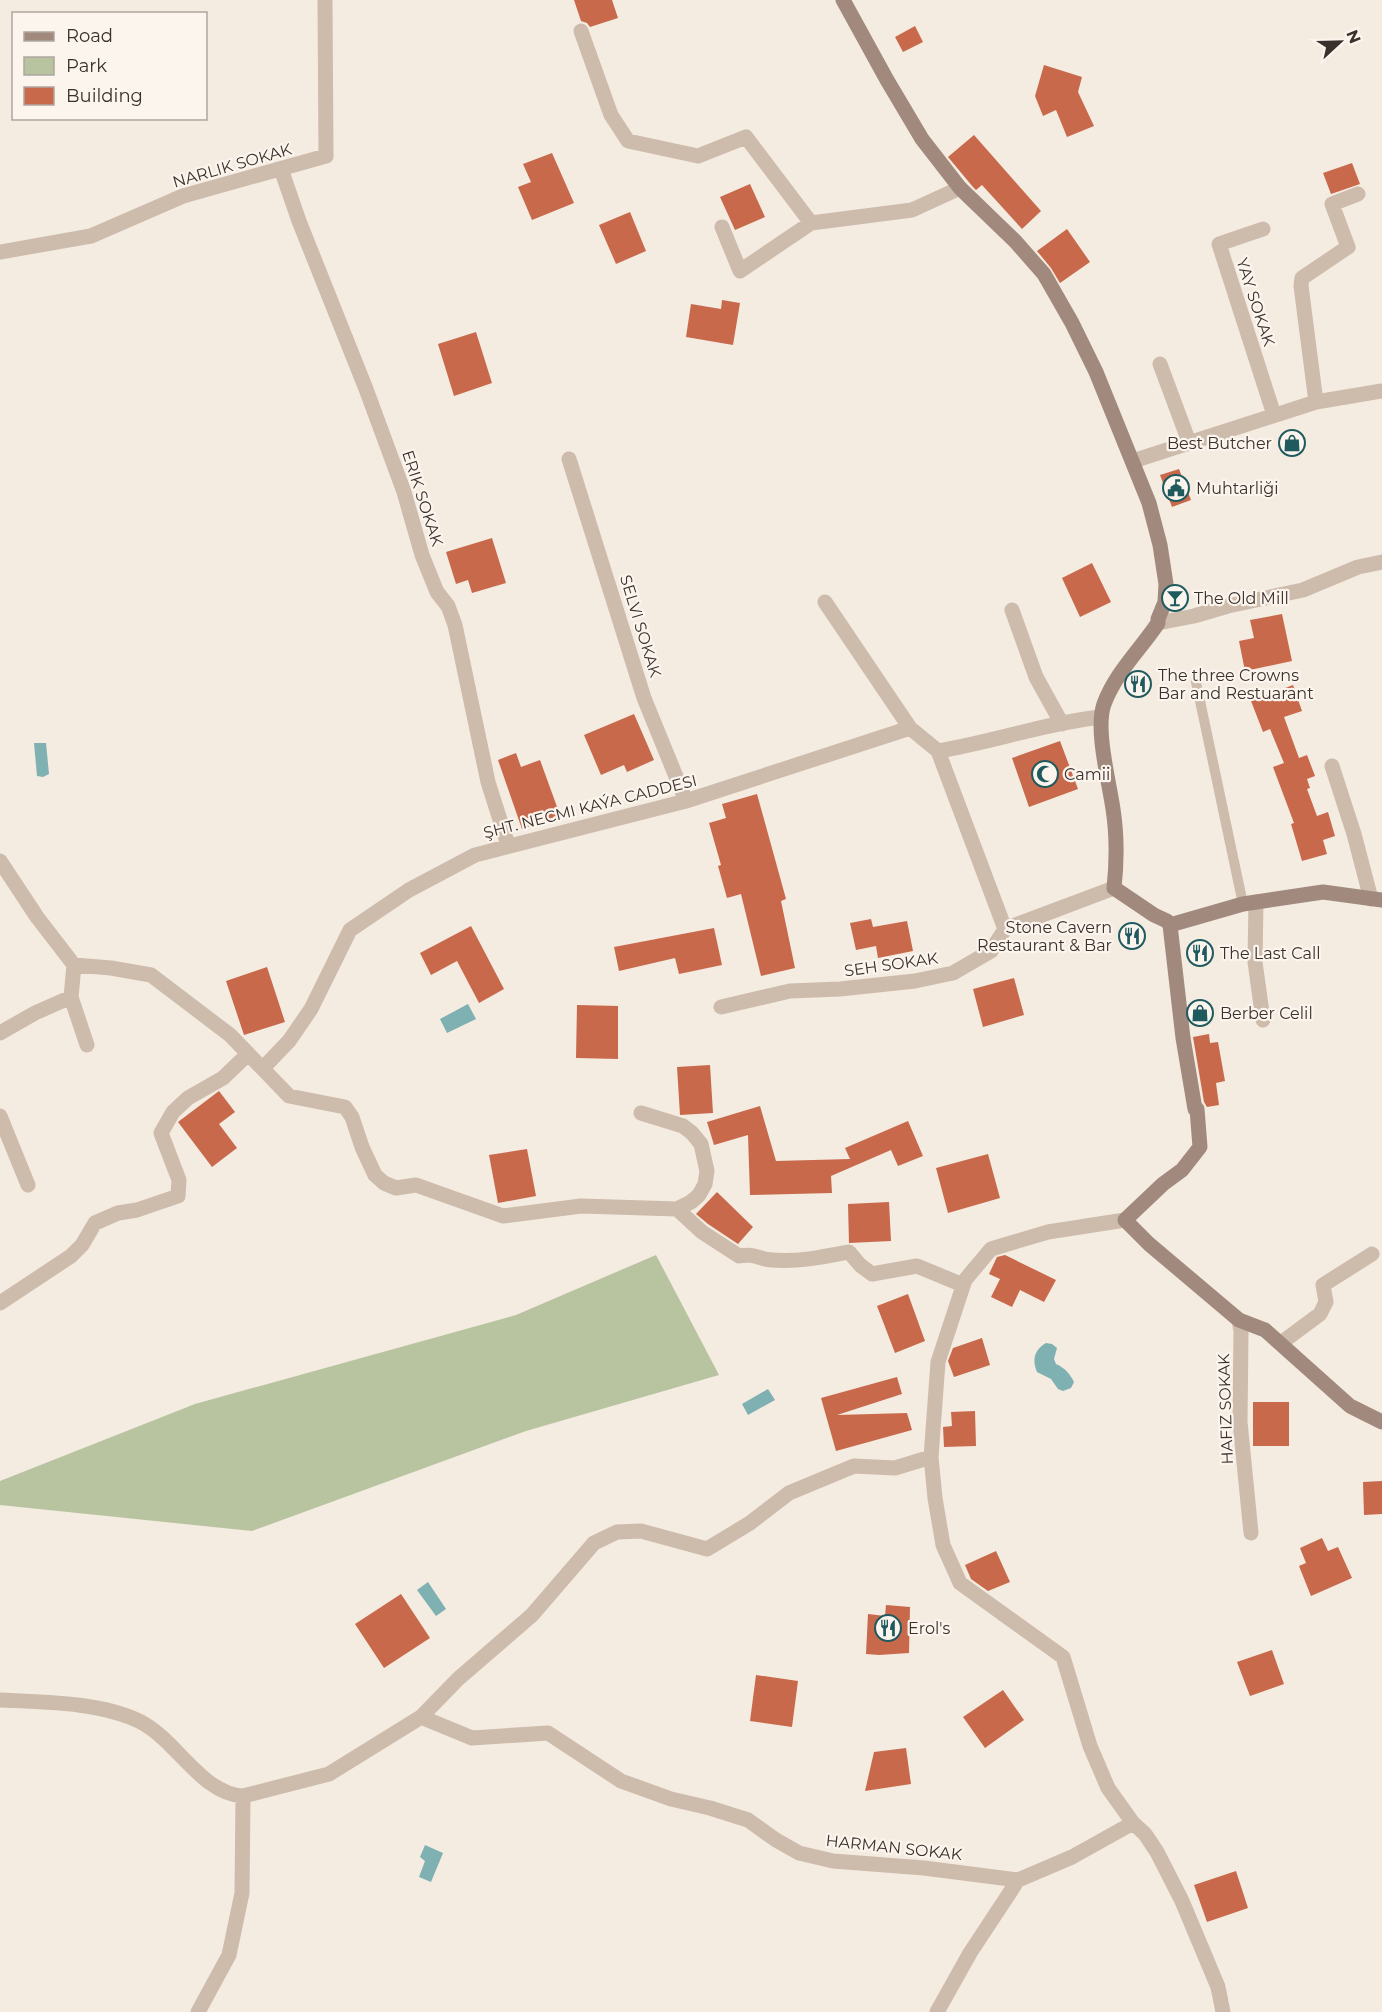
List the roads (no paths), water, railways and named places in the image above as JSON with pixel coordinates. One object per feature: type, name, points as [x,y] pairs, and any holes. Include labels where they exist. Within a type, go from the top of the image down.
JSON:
[{"type":"street","name":"NARLIK SOKAK","points":[[0,252],[91,236],[183,196],[326,156],[326,0]]},
{"type":"street","points":[[843,0],[922,139],[960,188],[1015,241],[1044,274],[1096,372],[1149,503],[1160,545],[1166,584],[1165,602],[1158,623],[1119,673],[1101,717],[1101,734],[1114,811],[1117,845],[1114,888]]},
{"type":"street","points":[[581,31],[611,115],[628,141],[698,156],[746,137],[811,223]]},
{"type":"street","name":"ERIK SOKAK","points":[[281,169],[404,492],[422,555],[437,592],[448,606],[456,625],[488,782],[508,845]]},
{"type":"street","points":[[722,227],[740,271],[811,223],[912,210],[960,188]]},
{"type":"street","points":[[1316,402],[1302,278],[1348,247],[1332,204],[1358,194]]},
{"type":"street","name":"YAY SOKAK","points":[[1263,229],[1219,244],[1274,415]]},
{"type":"street","points":[[1160,364],[1189,442]]},
{"type":"street","points":[[1133,461],[1316,402],[1382,391]]},
{"type":"street","name":"SELVI SOKAK","points":[[569,459],[644,698],[686,801]]},
{"type":"street","points":[[1158,623],[1303,590],[1358,567],[1382,562]]},
{"type":"street","points":[[825,602],[910,728],[938,752],[1005,929],[1114,888]]},
{"type":"street","points":[[1012,610],[1036,677],[1062,724]]},
{"type":"street","points":[[938,752],[1074,720],[1101,717]]},
{"type":"street","name":"ŞHT. NECMI KAÝA CADDESI","points":[[263,1068],[289,1041],[311,1009],[350,930],[408,890],[476,855],[686,801],[910,728]]},
{"type":"street","points":[[1114,888],[1170,925],[1249,903],[1323,892],[1376,899],[1332,766]]},
{"type":"street","points":[[0,861],[37,917],[74,965],[71,997],[87,1045]]},
{"type":"street","points":[[1249,903],[1263,1020]]},
{"type":"street","points":[[1170,925],[1183,1038],[1197,1110],[1200,1147],[1182,1170],[1163,1184],[1125,1220],[1048,1232],[991,1249],[963,1285],[938,1362],[931,1457],[943,1545],[957,1587],[1063,1657],[1090,1746],[1108,1788],[1157,1852],[1182,1901],[1218,1987],[1222,2012]]},
{"type":"street","name":"SEH SOKAK","points":[[721,1007],[790,991],[840,989],[915,981],[953,973],[991,951],[1005,929]]},
{"type":"street","points":[[74,965],[151,975],[230,1035],[290,1096],[345,1107],[352,1117],[375,1175],[384,1183],[396,1188],[416,1185],[503,1216],[581,1206],[677,1209],[692,1202],[705,1184],[707,1171],[701,1144],[683,1126],[641,1113]]},
{"type":"street","points":[[0,1033],[35,1013],[71,997]]},
{"type":"street","points":[[0,1303],[71,1256],[82,1245],[95,1224],[118,1212],[137,1210],[178,1196],[179,1180],[161,1133],[173,1112],[188,1098],[223,1078],[248,1054]]},
{"type":"street","points":[[0,1116],[28,1185]]},
{"type":"street","points":[[677,1209],[702,1232],[739,1256],[751,1254],[769,1260],[804,1261],[849,1252],[872,1274],[917,1266],[963,1285]]},
{"type":"street","points":[[1125,1220],[1149,1244],[1239,1320],[1265,1330],[1350,1406],[1382,1422]]},
{"type":"street","points":[[1281,1343],[1320,1314],[1326,1302],[1323,1284],[1372,1254]]},
{"type":"street","name":"HAFIZ SOKAK","points":[[1239,1320],[1241,1330],[1240,1422],[1251,1533]]},
{"type":"street","points":[[0,1700],[54,1702],[114,1713],[139,1721],[158,1733],[216,1788],[231,1796],[243,1796],[329,1774],[421,1717],[458,1679],[532,1615],[594,1543],[617,1532],[641,1531],[707,1549],[750,1523],[789,1493],[854,1466],[895,1468],[931,1457]]},
{"type":"street","name":"HARMAN SOKAK","points":[[421,1717],[472,1738],[548,1733],[621,1782],[671,1799],[748,1820],[776,1840],[800,1853],[833,1862],[924,1868],[1018,1880]]},
{"type":"street","points":[[198,2012],[230,1955],[242,1893],[243,1796]]},
{"type":"street","points":[[936,2012],[970,1953],[1018,1880],[1072,1857],[1133,1823]]},
{"type":"lane","points":[[1196,682],[1249,903]]},
{"type":"water","points":[[34,743],[46,743],[49,774],[43,777],[37,776]]},
{"type":"water","points":[[468,1004],[476,1019],[447,1033],[440,1019]]},
{"type":"water","points":[[1046,1343],[1057,1348],[1054,1359],[1074,1382],[1071,1388],[1063,1391],[1058,1389],[1051,1379],[1037,1372],[1035,1356]]},
{"type":"water","points":[[768,1389],[775,1400],[748,1415],[742,1404]]},
{"type":"water","points":[[428,1582],[446,1609],[436,1616],[417,1590]]},
{"type":"water","points":[[425,1845],[443,1853],[431,1882],[419,1877],[425,1861],[420,1857]]},
{"type":"place","name":"Best Butcher","points":[[1292,443]]},
{"type":"place","name":"Muhtarliği","points":[[1176,488]]},
{"type":"place","name":"The Old Mill","points":[[1175,598]]},
{"type":"place","name":"The three Crowns Bar and Restuarant","points":[[1138,684]]},
{"type":"place","name":"Camii","points":[[1045,774]]},
{"type":"place","name":"Stone Cavern Restaurant & Bar","points":[[1132,936]]},
{"type":"place","name":"The Last Call","points":[[1200,953]]},
{"type":"place","name":"Berber Celil","points":[[1200,1013]]},
{"type":"place","name":"Erol's","points":[[888,1628]]}]
